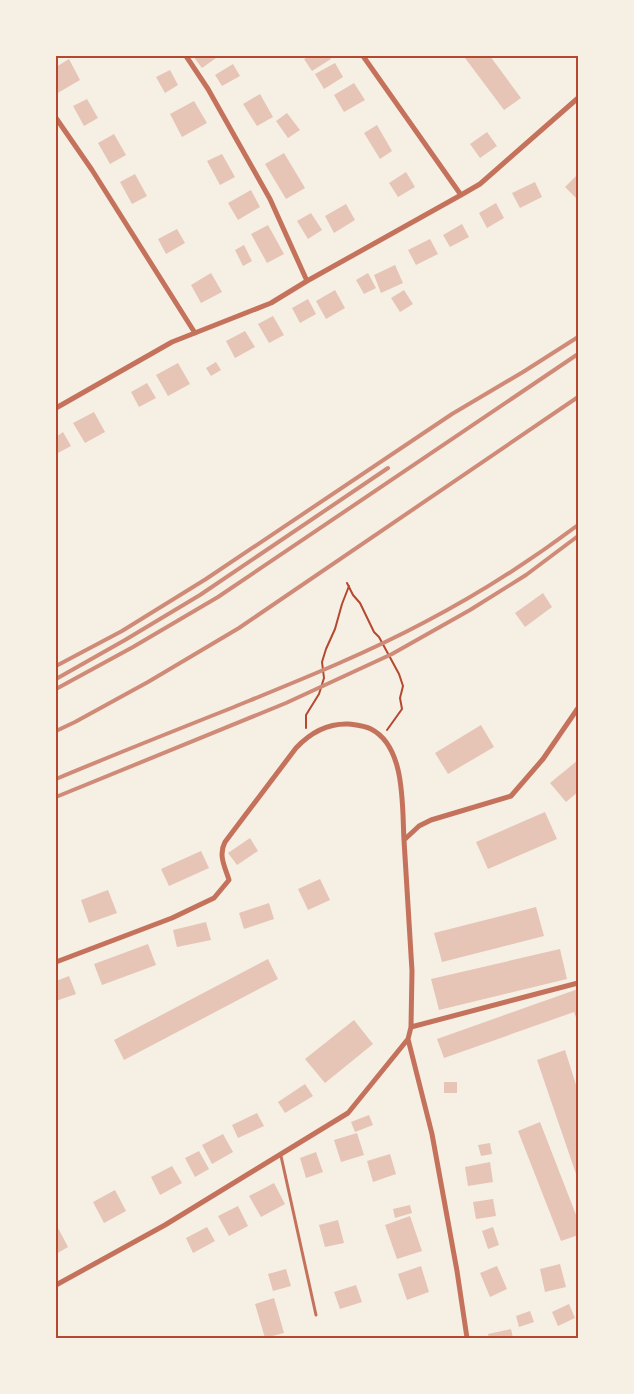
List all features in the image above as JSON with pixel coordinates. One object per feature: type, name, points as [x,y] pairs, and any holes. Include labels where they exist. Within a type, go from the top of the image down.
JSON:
[{"type":"street","points":[[186,56],[208,89],[270,199],[307,281]]},
{"type":"street","points":[[363,56],[461,195]]},
{"type":"street","points":[[56,408],[172,342],[271,303],[480,184],[579,98]]},
{"type":"street","points":[[56,118],[92,170],[195,333]]},
{"type":"street","points":[[404,840],[419,826],[431,820],[511,796],[543,759],[579,708]]},
{"type":"street","points":[[56,962],[172,918],[214,898],[229,880],[221,855],[222,848],[306,737],[329,726],[344,724],[371,729],[382,737],[393,750],[403,811],[412,971],[411,1027],[408,1039],[348,1113],[165,1225],[56,1285]]},
{"type":"street","points":[[411,1027],[579,983]]},
{"type":"street","points":[[408,1039],[432,1134],[458,1270],[467,1338]]},
{"type":"lane","points":[[280,1154],[316,1315]]},
{"type":"path","points":[[306,737],[306,715],[319,694],[324,678],[322,662],[335,630],[348,585],[379,637],[403,686],[400,698],[402,709],[382,737]]},
{"type":"building","points":[[193,56],[214,56],[216,58],[202,68]]},
{"type":"building","points":[[310,56],[329,56],[331,59],[312,71],[304,59]]},
{"type":"building","points":[[490,56],[521,98],[504,110],[465,58]]},
{"type":"building","points":[[69,59],[80,80],[56,94],[56,67]]},
{"type":"building","points":[[335,63],[343,77],[324,89],[315,74]]},
{"type":"building","points":[[233,64],[240,76],[222,86],[215,75]]},
{"type":"building","points":[[170,70],[178,85],[165,93],[156,77]]},
{"type":"building","points":[[354,83],[365,100],[344,112],[334,95]]},
{"type":"building","points":[[260,94],[273,117],[257,126],[243,104]]},
{"type":"building","points":[[87,99],[98,118],[84,126],[73,106]]},
{"type":"building","points":[[194,101],[207,123],[182,137],[170,114]]},
{"type":"building","points":[[287,113],[300,130],[288,138],[276,121]]},
{"type":"building","points":[[377,125],[392,151],[380,159],[364,133]]},
{"type":"building","points":[[487,132],[497,146],[480,158],[470,144]]},
{"type":"building","points":[[114,134],[126,155],[110,164],[98,143]]},
{"type":"building","points":[[284,153],[305,188],[286,199],[265,164]]},
{"type":"building","points":[[222,154],[235,177],[220,185],[207,161]]},
{"type":"building","points":[[406,172],[415,187],[398,197],[389,183]]},
{"type":"building","points":[[135,174],[147,196],[132,204],[120,182]]},
{"type":"building","points":[[578,174],[578,196],[576,198],[565,187]]},
{"type":"building","points":[[535,182],[542,197],[520,208],[512,193]]},
{"type":"building","points":[[251,190],[260,207],[238,220],[228,203]]},
{"type":"building","points":[[496,203],[504,218],[487,228],[479,213]]},
{"type":"building","points":[[346,204],[355,220],[334,233],[325,216]]},
{"type":"building","points":[[311,213],[322,230],[308,239],[297,221]]},
{"type":"building","points":[[462,224],[469,237],[450,247],[443,235]]},
{"type":"building","points":[[268,225],[284,254],[267,263],[251,234]]},
{"type":"building","points":[[177,229],[185,243],[166,254],[158,239]]},
{"type":"building","points":[[430,239],[438,254],[416,265],[408,250]]},
{"type":"building","points":[[244,245],[252,261],[243,266],[235,250]]},
{"type":"building","points":[[395,265],[403,283],[381,293],[374,275]]},
{"type":"building","points":[[211,273],[222,292],[201,303],[191,285]]},
{"type":"building","points":[[368,273],[376,288],[364,294],[356,280]]},
{"type":"building","points":[[335,290],[345,308],[326,319],[316,301]]},
{"type":"building","points":[[404,290],[413,304],[400,312],[391,298]]},
{"type":"building","points":[[308,299],[316,314],[300,323],[292,308]]},
{"type":"building","points":[[273,316],[284,335],[269,343],[258,324]]},
{"type":"building","points":[[245,331],[255,347],[235,358],[226,341]]},
{"type":"building","points":[[216,362],[221,370],[211,376],[206,368]]},
{"type":"building","points":[[178,363],[190,384],[168,396],[156,375]]},
{"type":"building","points":[[147,383],[156,398],[139,407],[131,392]]},
{"type":"building","points":[[94,412],[105,432],[85,443],[73,423]]},
{"type":"building","points":[[63,432],[71,446],[56,454],[56,437]]},
{"type":"building","points":[[543,593],[552,607],[525,627],[515,613]]},
{"type":"building","points":[[481,725],[494,747],[448,774],[435,753]]},
{"type":"building","points":[[578,760],[578,792],[566,802],[550,783]]},
{"type":"building","points":[[545,812],[557,839],[488,869],[476,842]]},
{"type":"building","points":[[250,838],[258,851],[237,865],[228,853]]},
{"type":"building","points":[[201,851],[209,868],[169,886],[161,869]]},
{"type":"building","points":[[320,879],[330,900],[308,910],[298,889]]},
{"type":"building","points":[[108,890],[117,913],[89,923],[81,900]]},
{"type":"building","points":[[269,903],[274,919],[244,929],[239,913]]},
{"type":"building","points":[[536,907],[544,936],[442,962],[434,933]]},
{"type":"building","points":[[206,922],[211,940],[177,947],[173,930]]},
{"type":"building","points":[[148,944],[156,965],[102,985],[94,964]]},
{"type":"building","points":[[560,949],[567,979],[439,1010],[431,979]]},
{"type":"building","points":[[268,959],[278,979],[124,1060],[114,1040]]},
{"type":"building","points":[[69,976],[76,994],[56,1001],[56,981]]},
{"type":"building","points":[[578,989],[578,1023],[574,1012],[444,1058],[437,1039]]},
{"type":"building","points":[[354,1020],[373,1044],[325,1083],[305,1059]]},
{"type":"building","points":[[565,1050],[578,1091],[578,1173],[576,1174],[537,1060]]},
{"type":"building","points":[[444,1082],[457,1082],[457,1093],[444,1093]]},
{"type":"building","points":[[305,1084],[313,1096],[285,1113],[278,1102]]},
{"type":"building","points":[[257,1113],[264,1126],[238,1138],[232,1125]]},
{"type":"building","points":[[369,1115],[373,1125],[355,1132],[351,1122]]},
{"type":"building","points":[[540,1122],[578,1220],[578,1235],[561,1241],[518,1131]]},
{"type":"building","points":[[357,1133],[364,1155],[341,1162],[334,1140]]},
{"type":"building","points":[[223,1134],[233,1152],[212,1164],[202,1145]]},
{"type":"building","points":[[490,1143],[492,1154],[481,1156],[478,1145]]},
{"type":"building","points":[[199,1151],[209,1169],[195,1177],[185,1158]]},
{"type":"building","points":[[316,1152],[323,1172],[306,1178],[300,1158]]},
{"type":"building","points":[[390,1154],[396,1174],[373,1182],[367,1161]]},
{"type":"building","points":[[490,1162],[493,1182],[468,1186],[465,1167]]},
{"type":"building","points":[[172,1166],[182,1183],[160,1195],[151,1177]]},
{"type":"building","points":[[274,1183],[285,1204],[261,1217],[249,1196]]},
{"type":"building","points":[[115,1190],[126,1211],[104,1223],[93,1202]]},
{"type":"building","points":[[493,1199],[496,1216],[476,1219],[473,1202]]},
{"type":"building","points":[[410,1205],[412,1213],[395,1218],[393,1209]]},
{"type":"building","points":[[238,1206],[248,1226],[229,1236],[218,1216]]},
{"type":"building","points":[[410,1216],[422,1251],[397,1259],[385,1225]]},
{"type":"building","points":[[338,1220],[344,1243],[325,1247],[319,1225]]},
{"type":"building","points":[[207,1227],[215,1241],[193,1253],[186,1238]]},
{"type":"building","points":[[493,1227],[499,1245],[488,1249],[482,1231]]},
{"type":"building","points":[[58,1228],[68,1247],[56,1254],[56,1230]]},
{"type":"building","points":[[560,1264],[566,1287],[545,1292],[540,1269]]},
{"type":"building","points":[[421,1266],[429,1292],[407,1300],[398,1274]]},
{"type":"building","points":[[497,1266],[507,1289],[490,1297],[480,1273]]},
{"type":"building","points":[[286,1269],[291,1286],[273,1291],[268,1274]]},
{"type":"building","points":[[356,1285],[362,1302],[340,1309],[334,1292]]},
{"type":"building","points":[[274,1298],[284,1333],[265,1338],[255,1304]]},
{"type":"building","points":[[569,1304],[575,1318],[558,1326],[552,1312]]},
{"type":"building","points":[[530,1311],[534,1322],[519,1327],[516,1316]]},
{"type":"building","points":[[511,1329],[513,1338],[489,1338],[488,1334]]},
{"type":"railway","points":[[56,666],[122,631],[206,579],[452,414],[578,337]]},
{"type":"railway","points":[[56,689],[218,597],[578,354]]},
{"type":"railway","points":[[56,731],[148,682],[239,628],[578,397]]},
{"type":"railway","points":[[56,679],[200,595],[388,468]]},
{"type":"railway","points":[[56,779],[303,679],[401,634],[445,611],[523,564],[578,525]]},
{"type":"railway","points":[[56,797],[286,703],[392,654],[526,575],[578,536]]}]
